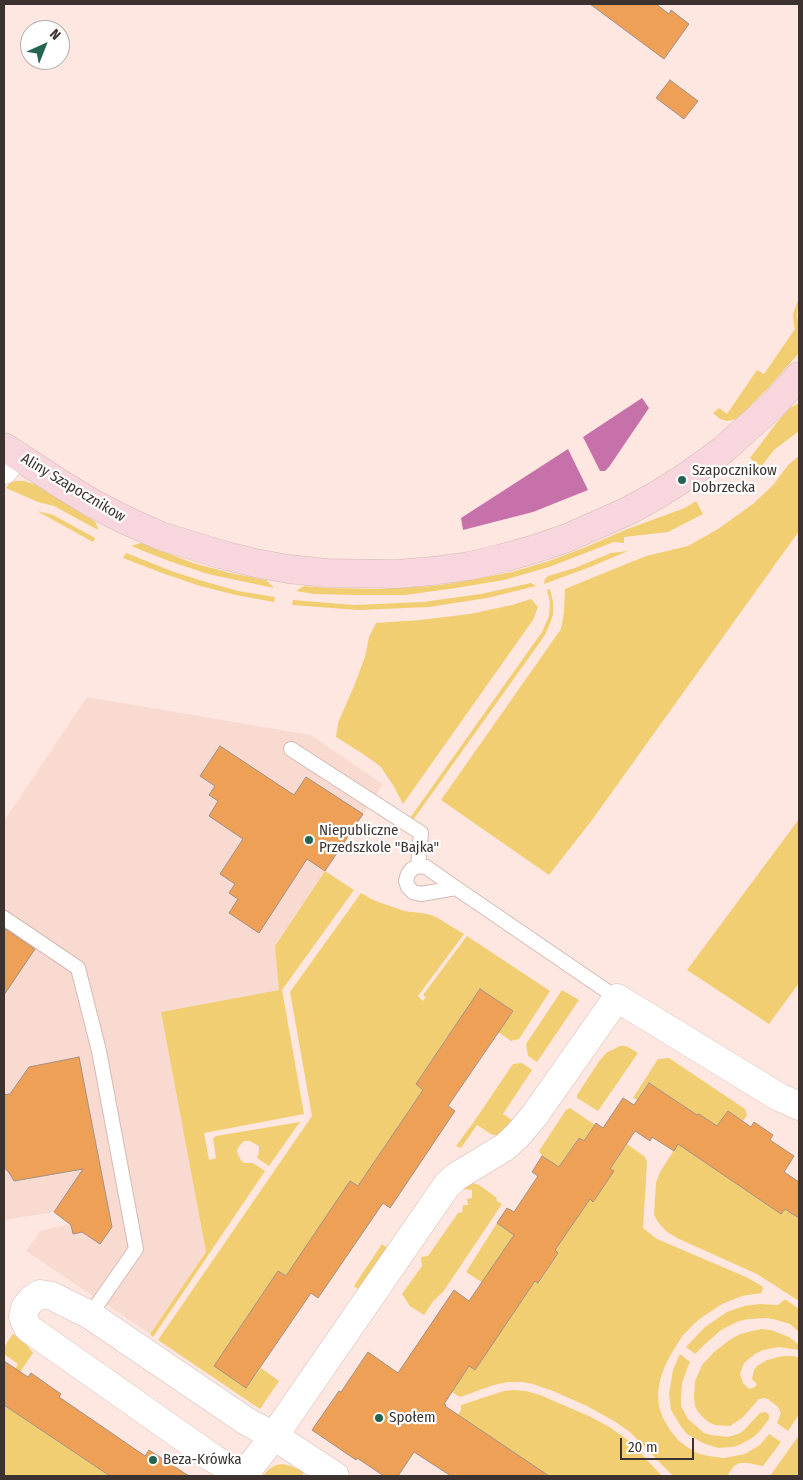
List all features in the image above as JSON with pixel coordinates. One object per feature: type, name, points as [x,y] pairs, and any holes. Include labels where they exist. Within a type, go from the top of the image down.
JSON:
[{"type":"street","name":"Aliny Szapocznikow","points":[[8,457],[125,520],[161,536],[223,555],[280,568],[327,573],[397,574],[432,571],[469,566],[535,549],[575,535],[628,511],[690,474],[723,450],[799,377]]},
{"type":"street","points":[[335,1476],[274,1436],[246,1421],[90,1315],[52,1296],[40,1294],[31,1300],[25,1308],[23,1318],[28,1328],[214,1459],[243,1476],[274,1436],[447,1185],[457,1176],[505,1146],[517,1136],[534,1116],[617,998],[779,1096],[799,1106]]},
{"type":"lane","points":[[291,749],[421,833],[418,866]]},
{"type":"lane","points":[[456,888],[421,894],[413,892],[408,887],[406,880],[412,869],[418,866],[426,867],[617,998]]},
{"type":"lane","points":[[4,918],[78,968],[99,1051],[136,1249],[90,1315]]},
{"type":"shaded area","points":[[799,298],[797,315],[799,353],[737,419],[727,421],[720,419],[713,413],[719,408],[727,414],[757,370],[764,374],[795,329],[793,314]]},
{"type":"shaded area","points":[[642,398],[649,408],[609,467],[605,471],[600,471],[583,437]]},
{"type":"shaded area","points":[[799,403],[799,431],[774,450],[761,467],[750,458],[778,421],[790,408]]},
{"type":"shaded area","points":[[568,449],[588,490],[533,512],[463,530],[461,518]]},
{"type":"shaded area","points":[[799,456],[799,531],[592,820],[549,875],[441,800],[561,629],[565,589],[646,556],[688,546],[718,529],[753,504],[774,484],[788,465]]},
{"type":"shaded area","points":[[15,481],[34,484],[94,521],[98,530],[54,506],[38,502],[6,488]]},
{"type":"shaded area","points":[[696,501],[703,514],[668,532],[624,537],[624,543],[614,542],[549,567],[504,580],[405,595],[314,594],[296,591],[304,586],[379,589],[432,586],[512,572],[586,547],[625,530],[685,508]]},
{"type":"shaded area","points":[[37,511],[53,515],[95,538],[93,542]]},
{"type":"shaded area","points":[[141,543],[193,563],[266,580],[274,588],[208,574],[131,546]]},
{"type":"shaded area","points":[[628,551],[544,584],[548,576],[575,568],[611,553]]},
{"type":"shaded area","points":[[126,553],[174,572],[206,582],[238,591],[275,597],[274,602],[200,586],[123,558]]},
{"type":"shaded area","points":[[531,583],[536,586],[487,598],[429,607],[359,610],[292,605],[293,600],[354,605],[423,602],[481,594]]},
{"type":"shaded area","points":[[550,589],[553,614],[545,635],[413,820],[410,818],[542,632],[549,616],[550,602],[547,590]]},
{"type":"shaded area","points":[[531,599],[538,607],[533,620],[403,804],[380,766],[336,737],[338,723],[354,686],[365,657],[369,637],[376,623],[470,614]]},
{"type":"shaded area","points":[[87,697],[311,735],[383,784],[275,946],[280,990],[161,1012],[206,1252],[150,1334],[26,1251],[40,1231],[70,1224],[54,1212],[4,1220],[4,821]]},
{"type":"shaded area","points":[[799,819],[799,983],[769,1024],[687,970]]},
{"type":"shaded area","points":[[325,871],[354,890],[282,990],[304,1114],[204,1133],[209,1160],[216,1158],[213,1139],[216,1136],[300,1122],[269,1166],[257,1158],[259,1146],[250,1141],[244,1141],[240,1145],[237,1150],[241,1160],[244,1163],[253,1163],[265,1171],[153,1337],[150,1334],[206,1252],[161,1012],[279,990],[275,946]]},
{"type":"shaded area","points":[[361,893],[373,900],[404,911],[436,917],[464,934],[418,996],[423,1001],[426,997],[423,995],[467,936],[550,991],[519,1039],[511,1041],[498,1032],[513,1011],[480,989],[416,1084],[423,1090],[358,1186],[350,1181],[286,1276],[278,1271],[214,1366],[246,1388],[261,1368],[279,1381],[260,1409],[158,1340],[312,1116],[290,992]]},
{"type":"shaded area","points":[[562,990],[579,1000],[537,1062],[528,1056],[526,1044]]},
{"type":"shaded area","points":[[620,1046],[626,1046],[638,1053],[598,1111],[577,1098],[577,1095],[606,1053]]},
{"type":"shaded area","points":[[669,1058],[745,1109],[747,1115],[743,1121],[728,1111],[717,1126],[699,1114],[695,1119],[679,1103],[649,1083],[637,1100],[633,1098],[658,1059]]},
{"type":"shaded area","points":[[522,1063],[532,1070],[503,1114],[518,1124],[498,1136],[477,1125],[461,1148],[456,1146],[513,1064]]},
{"type":"shaded area","points":[[570,1108],[595,1125],[584,1141],[578,1138],[559,1167],[542,1156],[539,1151],[566,1110]]},
{"type":"shaded area","points":[[627,1144],[645,1157],[647,1162],[643,1228],[657,1239],[746,1277],[762,1286],[763,1289],[761,1293],[742,1296],[722,1304],[698,1320],[683,1335],[671,1354],[660,1380],[658,1393],[659,1407],[663,1418],[678,1440],[699,1454],[709,1456],[724,1458],[745,1454],[760,1445],[769,1434],[781,1442],[763,1466],[740,1463],[734,1466],[727,1476],[673,1476],[630,1432],[587,1406],[553,1391],[533,1384],[508,1382],[460,1397],[452,1392],[469,1366],[475,1370],[535,1281],[539,1283],[558,1253],[555,1250],[590,1199],[593,1202],[613,1171],[610,1169]]},
{"type":"shaded area","points":[[678,1144],[781,1214],[785,1209],[799,1218],[799,1301],[757,1274],[679,1239],[667,1232],[657,1221],[654,1214],[656,1183],[660,1172]]},
{"type":"shaded area","points":[[469,1183],[479,1185],[502,1204],[443,1292],[434,1300],[424,1315],[410,1306],[402,1294],[422,1266],[421,1257],[428,1256],[458,1213],[462,1212],[463,1205],[468,1205],[467,1199],[472,1198],[472,1190],[461,1189]]},
{"type":"shaded area","points":[[497,1223],[514,1235],[494,1264],[488,1286],[466,1272]]},
{"type":"shaded area","points":[[382,1244],[391,1251],[363,1293],[354,1286]]},
{"type":"shaded area","points":[[784,1300],[799,1309],[799,1332],[790,1324],[773,1319],[749,1319],[739,1321],[721,1330],[695,1354],[686,1347],[705,1327],[727,1312],[744,1306],[778,1305]]},
{"type":"shaded area","points":[[761,1329],[771,1330],[789,1337],[798,1344],[799,1350],[779,1347],[763,1350],[755,1354],[744,1363],[740,1374],[743,1383],[749,1389],[755,1387],[757,1384],[752,1379],[754,1370],[767,1360],[783,1356],[799,1358],[799,1414],[788,1431],[777,1423],[781,1413],[778,1407],[764,1398],[759,1399],[742,1418],[730,1426],[715,1425],[708,1422],[698,1412],[694,1397],[695,1381],[702,1365],[715,1351],[731,1339],[740,1334]]},
{"type":"shaded area","points":[[13,1334],[24,1341],[33,1353],[20,1372],[15,1369],[18,1364],[4,1354],[4,1347]]},
{"type":"shaded area","points":[[680,1354],[690,1362],[682,1383],[681,1397],[681,1406],[688,1419],[704,1433],[728,1437],[743,1431],[760,1413],[766,1412],[769,1415],[769,1419],[759,1432],[739,1445],[718,1448],[703,1443],[687,1434],[671,1410],[669,1394],[673,1370]]},
{"type":"shaded area","points":[[513,1390],[540,1395],[591,1417],[611,1428],[629,1441],[662,1476],[549,1476],[458,1415],[461,1405],[504,1391]]},
{"type":"shaded area","points":[[4,1405],[110,1476],[4,1476]]},
{"type":"shaded area","points":[[799,1437],[799,1476],[770,1476],[797,1438]]},
{"type":"shaded area","points":[[283,1464],[304,1472],[301,1476],[263,1476],[269,1469]]},
{"type":"building","points":[[590,4],[656,4],[669,14],[671,10],[689,24],[664,59]]},
{"type":"building","points":[[670,80],[698,101],[684,119],[656,98]]},
{"type":"building","name":"Niepubliczne Przedszkole \"Bajka\"","points":[[220,746],[294,795],[306,777],[363,814],[325,871],[307,859],[259,933],[229,913],[238,899],[229,893],[235,884],[220,874],[243,839],[209,816],[218,801],[209,795],[215,786],[200,776]]},
{"type":"building","points":[[4,928],[35,949],[4,995]]},
{"type":"building","points":[[480,989],[513,1011],[448,1106],[455,1111],[390,1208],[383,1203],[318,1298],[311,1293],[246,1388],[214,1366],[278,1271],[286,1276],[350,1181],[358,1186],[423,1090],[416,1084]]},
{"type":"building","points":[[79,1057],[112,1227],[100,1244],[82,1232],[73,1234],[71,1225],[54,1212],[83,1169],[14,1181],[4,1167],[4,1095],[10,1094],[29,1067]]},
{"type":"building","points":[[649,1083],[717,1126],[728,1111],[751,1127],[754,1122],[773,1135],[770,1140],[794,1156],[784,1172],[799,1182],[799,1218],[785,1209],[781,1214],[678,1144],[674,1151],[652,1137],[650,1141],[635,1131],[610,1169],[614,1171],[593,1202],[590,1199],[555,1250],[558,1253],[538,1283],[535,1281],[475,1370],[469,1366],[444,1404],[549,1476],[451,1476],[414,1452],[398,1476],[384,1476],[357,1458],[356,1460],[312,1430],[368,1352],[398,1373],[454,1290],[469,1301],[514,1235],[497,1223],[507,1208],[514,1212],[538,1176],[532,1172],[542,1156],[559,1167],[579,1138],[584,1141],[596,1123],[603,1128],[623,1098],[634,1105]]},
{"type":"building","points":[[4,1361],[28,1377],[31,1373],[61,1394],[59,1397],[145,1456],[149,1450],[189,1476],[110,1476],[4,1405]]},
{"type":"place","name":"Szapocznikow Dobrzecka","points":[[682,480]]},
{"type":"place","name":"Niepubliczne Przedszkole \"Bajka\"","points":[[309,840]]},
{"type":"place","name":"Społem","points":[[379,1418]]},
{"type":"place","name":"Beza-Krówka","points":[[153,1460]]}]
